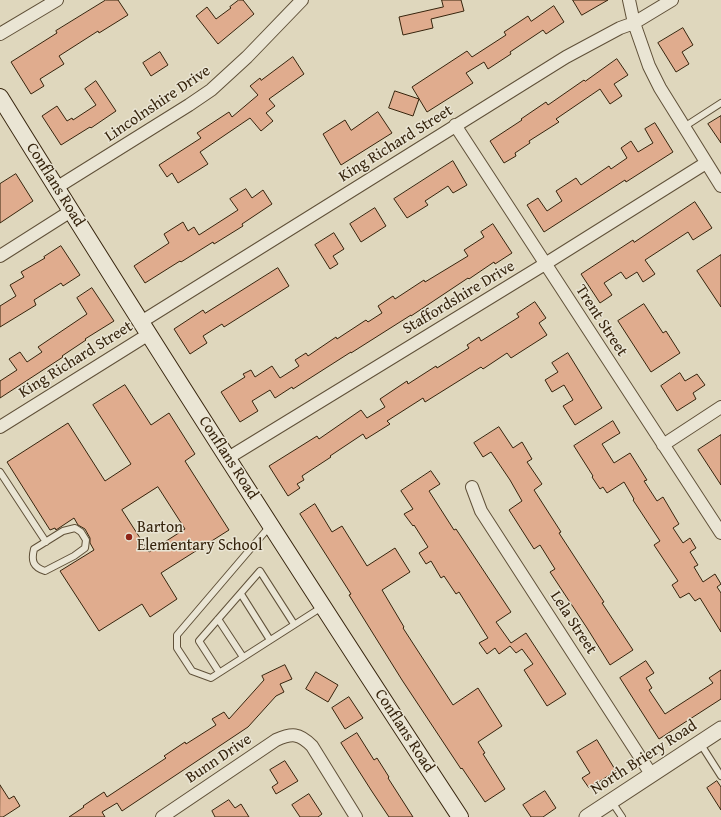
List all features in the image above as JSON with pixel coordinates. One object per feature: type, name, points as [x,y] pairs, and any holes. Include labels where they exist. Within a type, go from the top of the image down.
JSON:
[{"type":"main road","name":"Conflans Road","points":[[0,97],[56,188],[322,606],[460,817]]},
{"type":"street","points":[[0,34],[57,0]]},
{"type":"street","name":"Lincolnshire Drive","points":[[56,188],[211,90],[247,57],[302,0]]},
{"type":"street","points":[[629,0],[634,23],[649,66],[683,128],[721,186]]},
{"type":"street","name":"King Richard Street","points":[[0,427],[145,328],[455,125],[566,57],[620,28],[634,23],[672,0]]},
{"type":"street","name":"Trent Street","points":[[455,125],[721,533]]},
{"type":"street","name":"Staffordshire Drive","points":[[228,458],[545,264],[706,163]]},
{"type":"street","points":[[0,256],[71,211]]},
{"type":"street","points":[[663,445],[721,407]]},
{"type":"street","name":"Lela Street","points":[[472,487],[481,511],[651,774]]},
{"type":"street","name":"North Briery Road","points":[[587,817],[721,729]]},
{"type":"street","name":"Bunn Drive","points":[[162,817],[179,813],[276,740],[283,737],[298,735],[312,746],[356,817]]},
{"type":"lane","points":[[683,128],[721,103]]},
{"type":"lane","points":[[0,472],[46,542]]},
{"type":"lane","points":[[271,525],[177,635],[177,648],[192,671],[211,678],[322,606]]},
{"type":"lane","points":[[75,528],[81,532],[86,540],[84,548],[74,556],[45,572],[38,569],[34,564],[32,556],[34,549],[46,542],[63,532],[75,528]]},
{"type":"lane","points":[[219,672],[199,641],[260,571],[294,624]]},
{"type":"lane","points":[[241,594],[270,640]]},
{"type":"lane","points":[[218,619],[242,657]]},
{"type":"lane","points":[[700,743],[721,776]]},
{"type":"lane","points":[[611,800],[622,817]]},
{"type":"building","points":[[106,0],[118,0],[128,15],[99,33],[98,31],[59,56],[64,64],[40,79],[44,86],[31,94],[11,62],[57,33],[56,31]]},
{"type":"building","points":[[239,0],[243,0],[254,14],[218,44],[196,16],[207,7],[216,19]]},
{"type":"building","points":[[442,0],[461,0],[464,11],[431,19],[433,28],[403,35],[399,17],[443,7]]},
{"type":"building","points":[[573,0],[608,0],[582,15]]},
{"type":"building","points":[[554,6],[564,22],[546,34],[543,30],[488,69],[484,62],[466,73],[473,83],[427,112],[412,87],[467,51],[472,57],[506,35],[504,32],[528,16],[531,21]]},
{"type":"building","points":[[683,28],[693,45],[682,52],[689,64],[676,72],[658,43]]},
{"type":"building","points":[[160,52],[168,65],[151,76],[143,63]]},
{"type":"building","points":[[293,57],[304,74],[269,99],[275,106],[266,113],[273,121],[261,131],[250,118],[200,152],[208,164],[178,183],[172,173],[167,177],[159,165],[201,138],[197,133],[229,112],[232,117],[258,95],[250,86]]},
{"type":"building","points":[[617,59],[628,75],[614,84],[622,96],[610,104],[600,89],[556,119],[559,122],[529,141],[530,143],[515,153],[516,156],[504,163],[490,141],[546,102],[548,105]]},
{"type":"building","points":[[96,81],[116,111],[91,128],[90,127],[61,145],[42,116],[57,106],[67,121],[72,118],[73,120],[96,105],[85,89]]},
{"type":"building","points":[[395,91],[419,99],[413,116],[389,108]]},
{"type":"building","points":[[378,112],[392,133],[341,165],[323,134],[345,120],[351,130]]},
{"type":"building","points":[[721,116],[721,143],[708,124]]},
{"type":"building","points":[[655,123],[673,152],[626,182],[625,180],[544,232],[527,205],[538,198],[547,211],[562,201],[556,191],[576,178],[581,185],[609,166],[611,169],[627,158],[621,148],[631,141],[638,152],[653,143],[645,129]]},
{"type":"building","points":[[453,161],[467,185],[453,193],[448,186],[425,201],[428,205],[407,218],[394,199]]},
{"type":"building","points":[[16,174],[33,201],[0,223],[0,184]]},
{"type":"building","points":[[246,189],[252,198],[263,190],[272,204],[242,224],[243,226],[214,244],[213,242],[181,262],[180,261],[145,283],[134,266],[169,243],[164,234],[183,222],[188,231],[194,227],[199,235],[238,210],[230,199]]},
{"type":"building","points":[[695,202],[712,228],[693,240],[688,232],[645,260],[655,274],[643,282],[637,272],[626,279],[621,272],[604,283],[612,295],[600,303],[581,274],[633,240],[634,242]]},
{"type":"building","points":[[375,208],[386,226],[361,242],[350,224]]},
{"type":"building","points":[[493,224],[512,253],[495,264],[494,262],[469,279],[468,278],[411,316],[293,389],[292,387],[275,398],[270,390],[252,401],[258,411],[240,422],[221,392],[245,377],[243,374],[251,370],[255,377],[272,366],[280,378],[299,366],[295,360],[306,353],[308,356],[336,337],[337,339],[366,320],[368,322],[382,313],[378,306],[393,296],[395,299],[424,280],[425,282],[468,256],[464,250],[484,237],[481,232]]},
{"type":"building","points":[[334,233],[344,249],[333,256],[338,264],[330,269],[315,245]]},
{"type":"building","points":[[61,246],[80,275],[63,286],[61,283],[34,300],[36,305],[0,327],[0,306],[16,296],[10,285],[24,277],[21,272],[45,258],[44,257]]},
{"type":"building","points":[[721,255],[721,307],[697,271]]},
{"type":"building","points":[[278,268],[289,286],[224,327],[222,324],[203,336],[207,343],[190,354],[174,329],[203,310],[205,313]]},
{"type":"building","points":[[92,288],[114,321],[85,339],[86,340],[62,356],[63,357],[0,398],[0,381],[17,370],[9,359],[20,352],[27,362],[42,352],[38,347],[87,314],[77,298]]},
{"type":"building","points":[[535,302],[546,318],[539,323],[547,335],[511,358],[507,353],[483,369],[481,367],[425,402],[423,398],[387,421],[390,424],[366,439],[363,434],[302,476],[304,480],[297,484],[300,488],[288,496],[269,466],[317,436],[319,439],[361,410],[367,418],[385,407],[380,399],[407,381],[408,384],[436,366],[437,368],[469,348],[467,345],[479,337],[481,341],[519,317],[517,314]]},
{"type":"building","points":[[644,304],[663,333],[666,331],[680,353],[651,372],[618,321]]},
{"type":"building","points":[[568,353],[602,408],[575,425],[563,406],[573,400],[564,385],[552,392],[545,380],[558,372],[552,363]]},
{"type":"building","points":[[680,373],[685,381],[697,374],[705,385],[693,393],[696,399],[677,411],[661,386]]},
{"type":"building","points":[[125,385],[151,425],[169,413],[195,454],[185,461],[229,530],[161,573],[177,599],[150,617],[142,604],[99,631],[60,571],[94,550],[90,543],[90,538],[85,529],[78,525],[74,518],[56,530],[55,528],[50,530],[7,462],[68,423],[105,481],[131,464],[93,405]],"holes":[[[158,487],[185,529],[149,552],[122,510]]]},
{"type":"building","points":[[613,421],[620,433],[602,444],[614,463],[630,453],[647,480],[644,481],[657,501],[663,497],[679,524],[673,528],[683,543],[690,538],[696,548],[690,552],[698,565],[694,567],[703,582],[715,574],[721,584],[717,587],[721,593],[721,632],[700,598],[695,601],[689,593],[680,598],[672,585],[678,581],[654,545],[660,541],[633,500],[634,499],[624,482],[607,493],[603,487],[600,489],[574,446]]},
{"type":"building","points":[[499,427],[513,448],[522,442],[532,459],[527,462],[542,484],[534,490],[561,532],[559,533],[604,602],[602,603],[633,650],[610,665],[550,572],[555,569],[540,545],[534,549],[509,510],[522,501],[510,480],[491,452],[483,457],[474,443]]},
{"type":"building","points":[[721,435],[721,485],[698,450]]},
{"type":"building","points":[[431,471],[440,484],[429,491],[511,612],[496,622],[511,643],[526,633],[566,694],[547,706],[524,670],[533,664],[522,649],[516,653],[510,646],[499,654],[495,648],[487,654],[479,643],[488,638],[459,592],[456,594],[444,576],[441,578],[431,561],[426,564],[419,553],[428,547],[414,525],[413,526],[404,514],[413,509],[401,491]]},
{"type":"building","points":[[315,504],[332,532],[342,526],[367,566],[395,548],[410,572],[382,590],[404,627],[403,628],[453,705],[478,688],[502,726],[478,742],[485,753],[483,754],[505,789],[485,802],[462,768],[461,769],[402,680],[349,595],[351,594],[300,514]]},
{"type":"building","points":[[646,661],[654,673],[646,678],[652,688],[649,690],[665,714],[713,683],[709,678],[721,670],[721,699],[659,739],[620,678]]},
{"type":"building","points":[[285,665],[292,679],[280,684],[284,692],[276,696],[248,727],[122,811],[117,803],[102,812],[105,817],[69,817],[104,792],[107,797],[166,758],[164,756],[185,742],[186,744],[216,725],[212,719],[224,712],[229,719],[264,680],[262,676]]},
{"type":"building","points":[[316,672],[338,685],[328,702],[306,689]]},
{"type":"building","points":[[349,697],[363,718],[345,729],[332,708]]},
{"type":"building","points":[[357,733],[374,760],[377,758],[413,817],[389,817],[371,790],[341,743]]},
{"type":"building","points":[[597,740],[616,771],[589,788],[582,778],[590,773],[577,752]]},
{"type":"building","points":[[285,761],[298,781],[276,794],[272,787],[278,783],[270,770]]},
{"type":"building","points":[[717,781],[721,787],[721,810],[707,788]]},
{"type":"building","points":[[0,785],[9,799],[14,796],[20,806],[3,817],[0,817]]},
{"type":"building","points":[[545,791],[556,808],[543,817],[531,817],[523,805]]},
{"type":"building","points":[[309,794],[322,814],[318,817],[300,817],[292,805]]},
{"type":"building","points":[[229,800],[235,808],[241,804],[249,817],[215,817],[212,811]]},
{"type":"place","name":"Barton Elementary School","points":[[129,537]]}]
